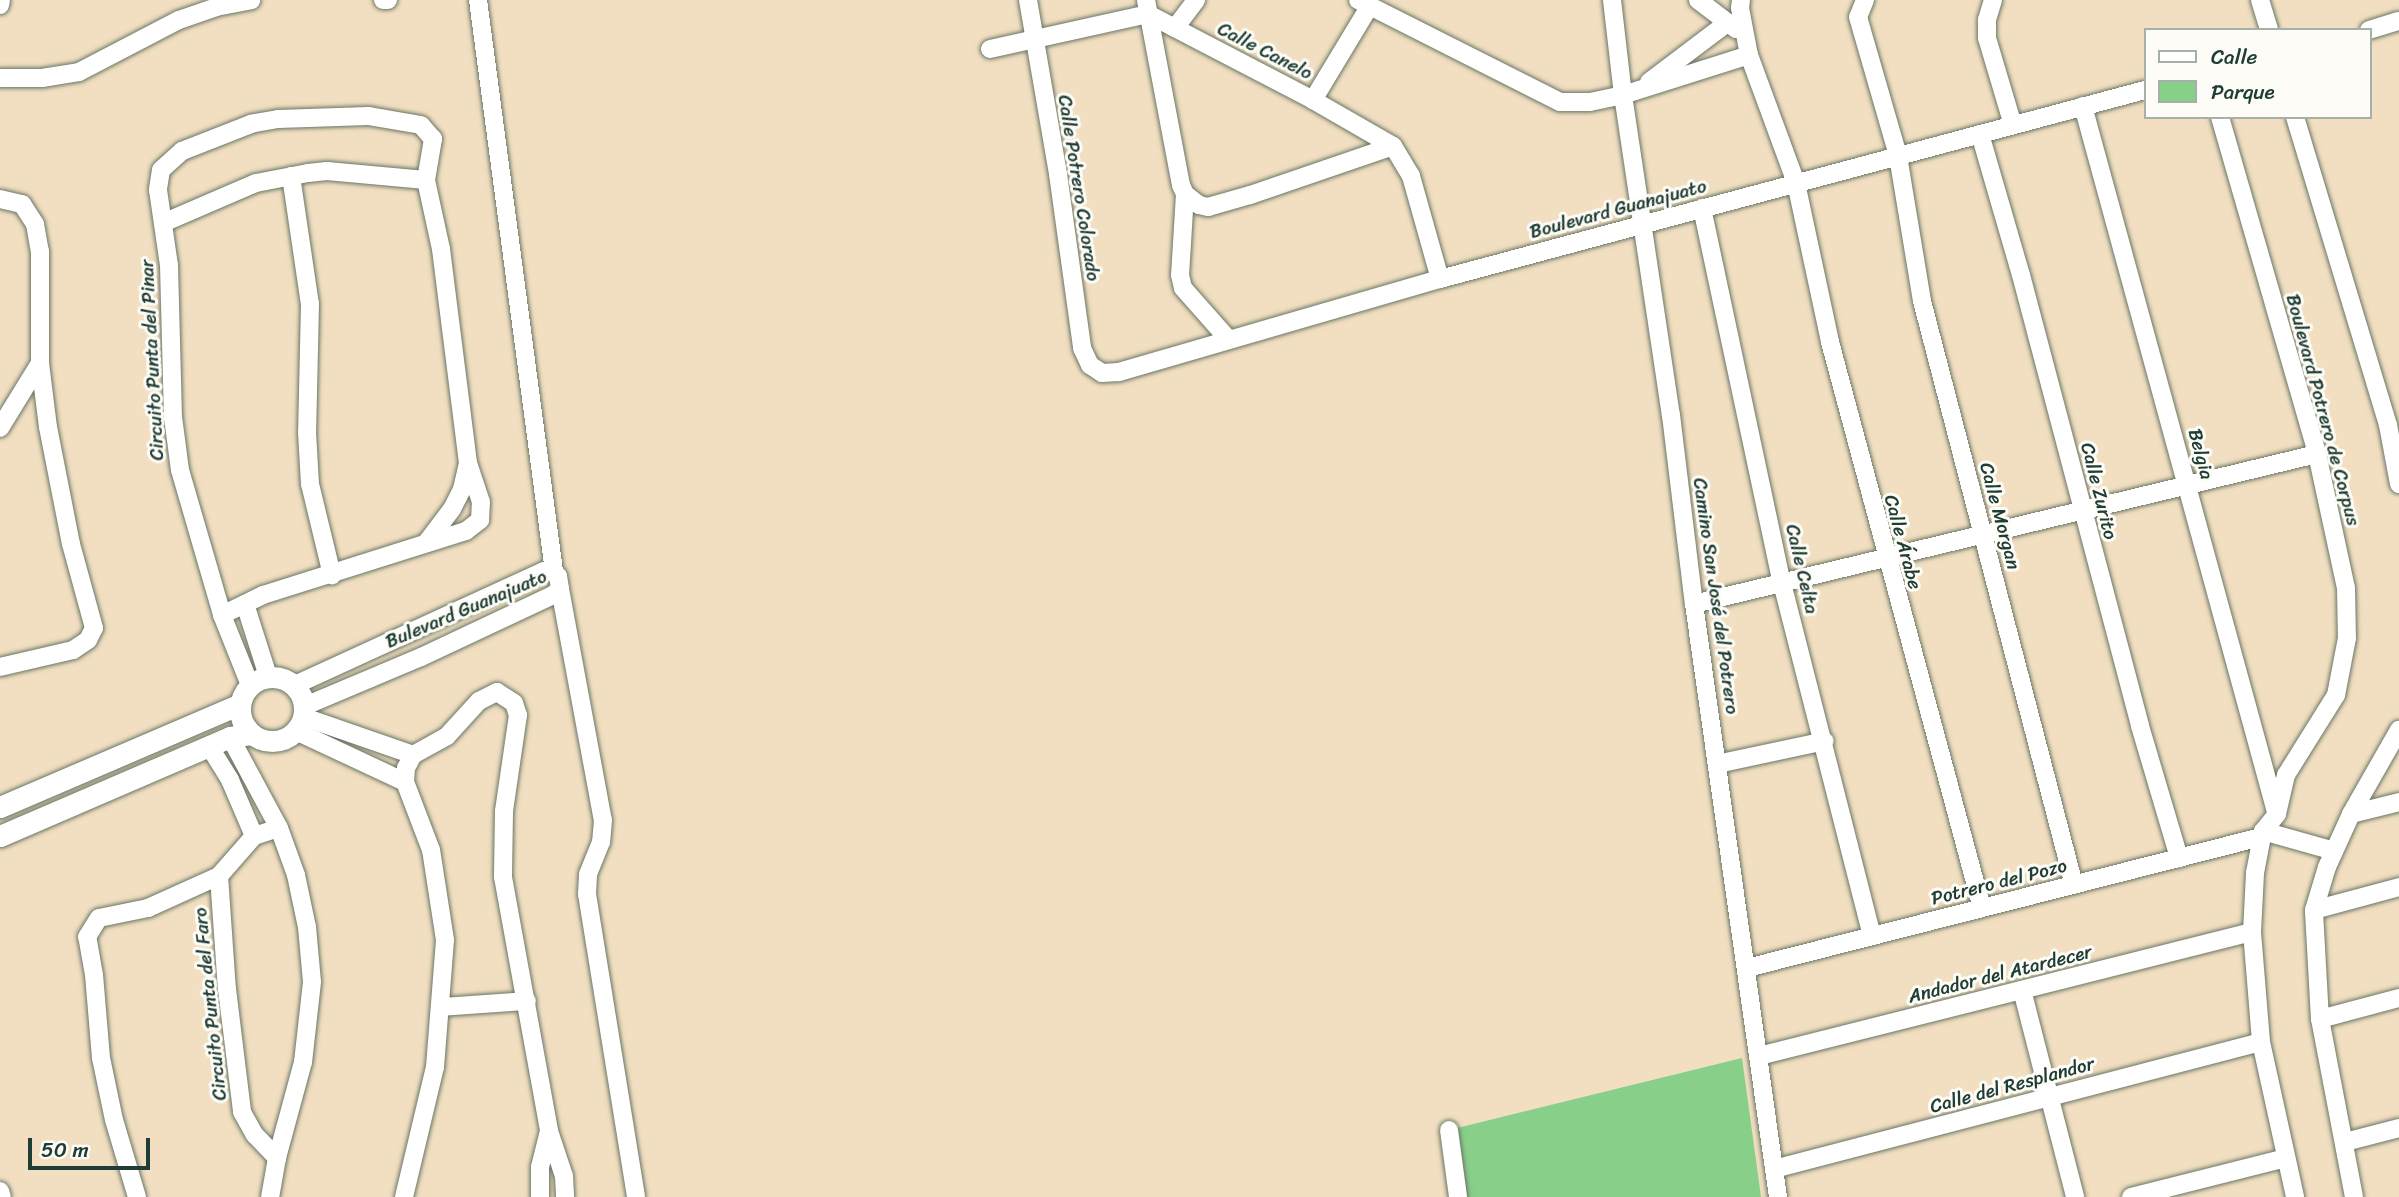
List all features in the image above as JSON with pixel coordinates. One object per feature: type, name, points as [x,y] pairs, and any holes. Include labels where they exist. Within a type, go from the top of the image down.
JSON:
[{"type":"street","points":[[0,78],[42,78],[79,72],[179,20],[216,7],[251,0]]},
{"type":"street","points":[[478,0],[554,572]]},
{"type":"street","name":"Calle Potrero Colorado","points":[[1028,0],[1058,174],[1082,348],[1090,365],[1102,373]]},
{"type":"street","points":[[1175,28],[1196,0]]},
{"type":"street","name":"Camino San José del Potrero","points":[[1612,0],[1630,93],[1642,224],[1671,415],[1694,604],[1778,1197]]},
{"type":"street","points":[[1698,0],[1744,35]]},
{"type":"street","name":"Calle Árabe","points":[[1741,0],[1749,55],[1796,183],[1830,342],[1885,558],[1982,908]]},
{"type":"street","name":"Calle Morgan","points":[[1865,0],[1858,17],[1898,156],[1922,301],[2074,884]]},
{"type":"street","points":[[1993,0],[1987,20],[1987,38],[2013,125]]},
{"type":"street","points":[[2260,0],[2268,28]]},
{"type":"street","points":[[1313,100],[1363,3],[1560,102],[1590,102],[1630,93],[1749,55]]},
{"type":"street","points":[[990,49],[1147,7],[1185,194],[1180,275],[1183,288],[1229,340]]},
{"type":"street","name":"Calle Canelo","points":[[1147,7],[1175,28],[1313,100],[1392,146],[1411,176],[1440,279]]},
{"type":"street","points":[[2371,29],[2399,21]]},
{"type":"street","points":[[1630,93],[1727,23]]},
{"type":"street","name":"Boulevard Guanajuato","points":[[1102,373],[1119,372],[1440,279],[2144,90]]},
{"type":"street","name":"Belgia","points":[[2083,106],[2277,814]]},
{"type":"street","name":"Circuito Punta del Pinar","points":[[222,615],[275,591],[466,531],[480,520],[481,502],[468,463],[441,249],[426,180],[433,139],[421,125],[368,116],[278,119],[222,133],[173,157],[161,170],[158,180],[169,265],[173,417],[180,470],[222,615],[253,689]]},
{"type":"street","name":"Boulevard Potrero de Corpus","points":[[2221,119],[2248,205],[2280,335],[2317,454],[2346,588],[2344,657],[2336,695],[2286,775],[2277,814],[2262,834]]},
{"type":"street","points":[[2296,119],[2393,424],[2399,484]]},
{"type":"street","name":"Calle Zurito","points":[[1980,134],[2136,713],[2179,858]]},
{"type":"street","points":[[1185,194],[1199,205],[1208,207],[1392,146]]},
{"type":"street","points":[[163,223],[256,183],[327,170],[426,180]]},
{"type":"street","points":[[291,176],[310,304],[307,432],[310,484],[332,575]]},
{"type":"street","points":[[0,199],[22,204],[35,224],[40,251],[40,363],[57,481],[94,628],[84,644],[73,650],[0,667]]},
{"type":"street","name":"Calle Celta","points":[[1702,208],[1782,583],[1825,741],[1872,936]]},
{"type":"street","points":[[0,428],[40,363]]},
{"type":"street","points":[[1694,604],[2317,454]]},
{"type":"street","name":"Circuito Punta del Pinar","points":[[427,542],[452,509],[462,489],[468,463]]},
{"type":"street","name":"Bulevard Guanajuato","points":[[295,685],[544,571],[554,572],[561,582],[560,590],[301,718]]},
{"type":"street","points":[[560,590],[603,820],[601,842],[586,884],[636,1197]]},
{"type":"street","points":[[245,604],[253,689],[240,715],[251,734],[262,740],[274,741],[301,718]]},
{"type":"street","points":[[413,630],[421,657]]},
{"type":"street","points":[[0,807],[278,677],[295,685],[301,718],[405,782]]},
{"type":"street","points":[[404,1197],[435,1067],[445,940],[440,892],[419,813],[405,782],[406,768],[413,755],[447,736],[488,694],[497,692],[514,703],[518,715],[518,732],[504,811],[503,877],[549,1131],[564,1176],[565,1197]]},
{"type":"street","points":[[301,718],[413,755]]},
{"type":"street","points":[[2354,1197],[2320,1019],[2314,909],[2334,851],[2351,814],[2399,730]]},
{"type":"street","points":[[0,836],[229,737],[251,734]]},
{"type":"street","points":[[229,737],[289,850],[307,927],[312,982],[303,1062],[277,1158],[270,1197]]},
{"type":"street","points":[[1717,764],[1825,741]]},
{"type":"street","points":[[209,746],[230,780],[254,836],[279,828]]},
{"type":"street","points":[[2351,814],[2399,802]]},
{"type":"street","points":[[2295,1197],[2261,1042],[2252,932],[2255,873],[2262,834],[2334,851]]},
{"type":"street","name":"Potrero del Pozo","points":[[1747,968],[2179,858],[2262,834]]},
{"type":"street","name":"Circuito Punta del Faro","points":[[137,1197],[114,1120],[101,1058],[94,975],[87,937],[99,918],[148,908],[219,876],[254,836]]},
{"type":"street","name":"Circuito Punta del Faro","points":[[219,876],[227,989],[242,1112],[255,1135],[277,1158]]},
{"type":"street","points":[[2314,909],[2399,887]]},
{"type":"street","name":"Andador del Atardecer","points":[[1759,1056],[2252,932]]},
{"type":"street","points":[[2022,990],[2075,1197]]},
{"type":"street","points":[[2320,1019],[2399,998]]},
{"type":"street","points":[[441,1007],[527,1001]]},
{"type":"street","name":"Calle del Resplandor","points":[[1774,1169],[2261,1042]]},
{"type":"street","points":[[2345,1142],[2399,1128]]},
{"type":"street","points":[[1449,1130],[1458,1197]]},
{"type":"street","points":[[540,1197],[540,1167],[549,1131]]},
{"type":"street","points":[[2131,1197],[2286,1158]]},
{"type":"street","points":[[0,1191],[2,1197]]},
{"type":"green space","points":[[1742,1058],[1761,1197],[1458,1197],[1449,1130]]}]
